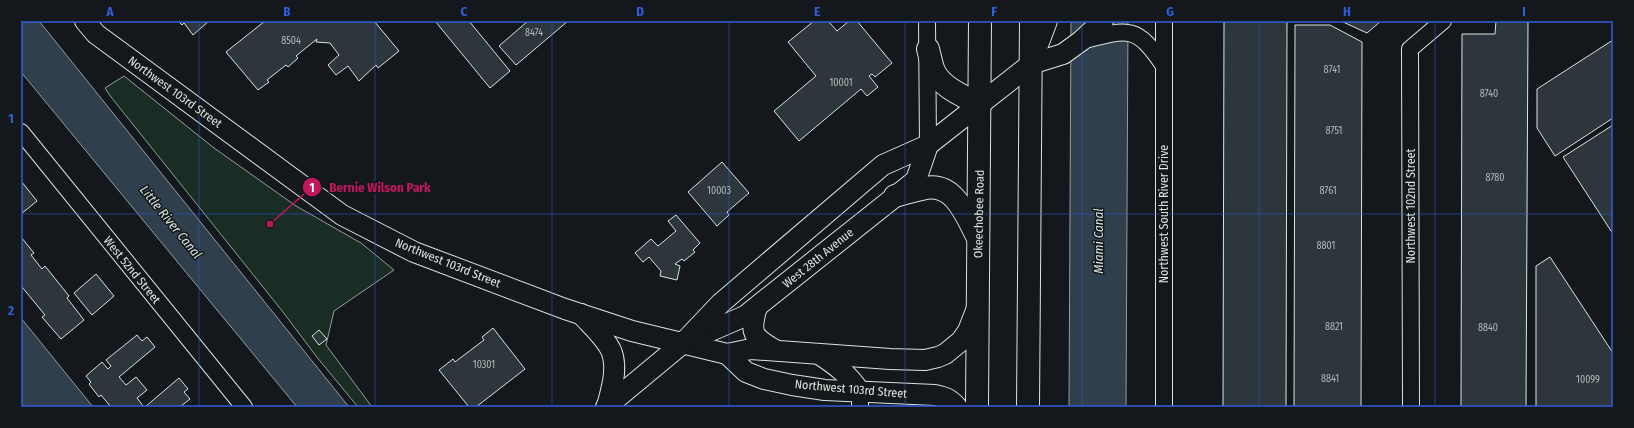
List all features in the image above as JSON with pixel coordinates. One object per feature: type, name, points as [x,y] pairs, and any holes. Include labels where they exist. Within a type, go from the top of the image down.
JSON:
[{"type":"highway","name":"Okeechobee Road","points":[[977,407],[979,305],[980,21]]},
{"type":"highway","points":[[1028,407],[1031,21]]},
{"type":"highway","points":[[928,49],[934,70],[942,82],[949,88],[980,105]]},
{"type":"highway","points":[[895,196],[927,187],[938,187],[944,190],[953,195],[959,203],[979,239]]},
{"type":"main road","name":"Northwest 103rd Street","points":[[85,21],[96,34],[342,215],[414,252],[581,314],[632,331],[727,354],[751,349],[890,359],[925,360],[938,357],[949,352],[961,341],[968,331],[979,305]]},
{"type":"main road","points":[[1031,64],[1047,21]]},
{"type":"main road","name":"West 28th Avenue","points":[[607,407],[683,343],[721,303],[883,165],[928,145],[1031,64],[1063,54],[1103,21]]},
{"type":"main road","name":"West 28th Avenue","points":[[683,343],[746,316],[916,180],[928,145]]},
{"type":"main road","points":[[781,288],[813,248],[820,230],[818,220]]},
{"type":"main road","points":[[756,307],[753,320],[753,330],[759,340],[775,350]]},
{"type":"main road","points":[[581,314],[609,346],[613,357],[614,369],[607,407]]},
{"type":"main road","name":"Northwest 103rd Street","points":[[727,354],[746,372],[764,379],[818,389],[860,400],[899,394],[935,395],[945,397],[952,401],[957,407]]},
{"type":"main road","points":[[819,354],[840,368],[850,378],[860,400]]},
{"type":"main road","points":[[878,407],[899,394]]},
{"type":"street","points":[[927,21],[928,145]]},
{"type":"street","name":"Northwest South River Drive","points":[[1164,21],[1164,407]]},
{"type":"street","name":"Northwest 102nd Street","points":[[1411,407],[1410,49],[1443,21]]},
{"type":"street","points":[[1081,40],[1114,32],[1131,33],[1147,43],[1164,66]]},
{"type":"street","name":"West 52nd Street","points":[[21,132],[244,407]]},
{"type":"green space","points":[[124,76],[214,148],[296,206],[361,243],[394,270],[334,311],[326,345],[372,407],[358,407],[111,97],[105,88]]},
{"type":"water","name":"Little River Canal","points":[[21,21],[39,21],[349,407],[297,407],[21,72]]},
{"type":"water","name":"Miami Canal","points":[[1071,21],[1128,21],[1126,407],[1069,407]]},
{"type":"water","points":[[21,318],[93,407],[21,407]]},
{"type":"building","points":[[178,21],[209,21],[193,35],[184,23],[182,25]]},
{"type":"building","points":[[265,21],[374,21],[399,51],[378,68],[376,65],[359,81],[348,66],[336,75],[328,65],[339,55],[330,43],[316,42],[317,39],[296,56],[298,58],[288,67],[286,65],[267,80],[269,82],[258,90],[226,52]]},
{"type":"building","points":[[435,21],[469,21],[510,71],[490,88]]},
{"type":"building","points":[[528,21],[568,21],[516,65],[499,46]]},
{"type":"building","points":[[814,21],[828,21],[837,31],[849,21],[857,21],[892,63],[875,77],[872,74],[869,76],[878,87],[867,96],[861,89],[799,141],[774,111],[816,76],[788,42]]},
{"type":"building","points":[[1224,21],[1287,21],[1286,407],[1223,407]]},
{"type":"building","points":[[1341,21],[1381,21],[1367,33]]},
{"type":"building","points":[[1496,21],[1528,21],[1526,407],[1461,407],[1462,34],[1495,34]]},
{"type":"building","points":[[1295,25],[1330,25],[1362,42],[1361,407],[1294,407]]},
{"type":"building","points":[[1613,40],[1613,118],[1555,156],[1537,128],[1537,89]]},
{"type":"building","points":[[1613,125],[1613,234],[1563,157]]},
{"type":"building","points":[[722,162],[749,193],[727,212],[729,215],[717,226],[688,192]]},
{"type":"building","points":[[21,181],[37,201],[21,214]]},
{"type":"building","points":[[676,215],[700,243],[693,250],[695,252],[684,261],[682,259],[675,264],[680,266],[677,280],[660,276],[661,271],[649,257],[643,262],[635,253],[651,239],[658,246],[676,231],[668,221]]},
{"type":"building","points":[[21,237],[34,253],[31,255],[42,269],[45,266],[69,296],[67,298],[84,320],[61,339],[42,317],[45,315],[22,287],[21,288]]},
{"type":"building","points":[[1550,257],[1613,353],[1613,407],[1536,407],[1536,266]]},
{"type":"building","points":[[96,274],[114,296],[92,315],[74,293]]},
{"type":"building","points":[[493,328],[525,369],[476,407],[469,407],[439,370],[453,359],[455,362],[484,340],[482,337]]},
{"type":"building","points":[[319,330],[327,339],[319,345],[312,336]]},
{"type":"building","points":[[137,335],[142,341],[147,337],[155,347],[119,377],[126,385],[136,377],[147,390],[137,398],[144,407],[111,407],[101,395],[99,397],[89,384],[91,382],[86,376],[102,362],[108,369],[111,366],[106,360]]},
{"type":"building","points":[[179,378],[188,389],[184,392],[190,399],[180,407],[145,407]]},
{"type":"place","name":"Bernie Wilson Park","points":[[270,224]]}]
